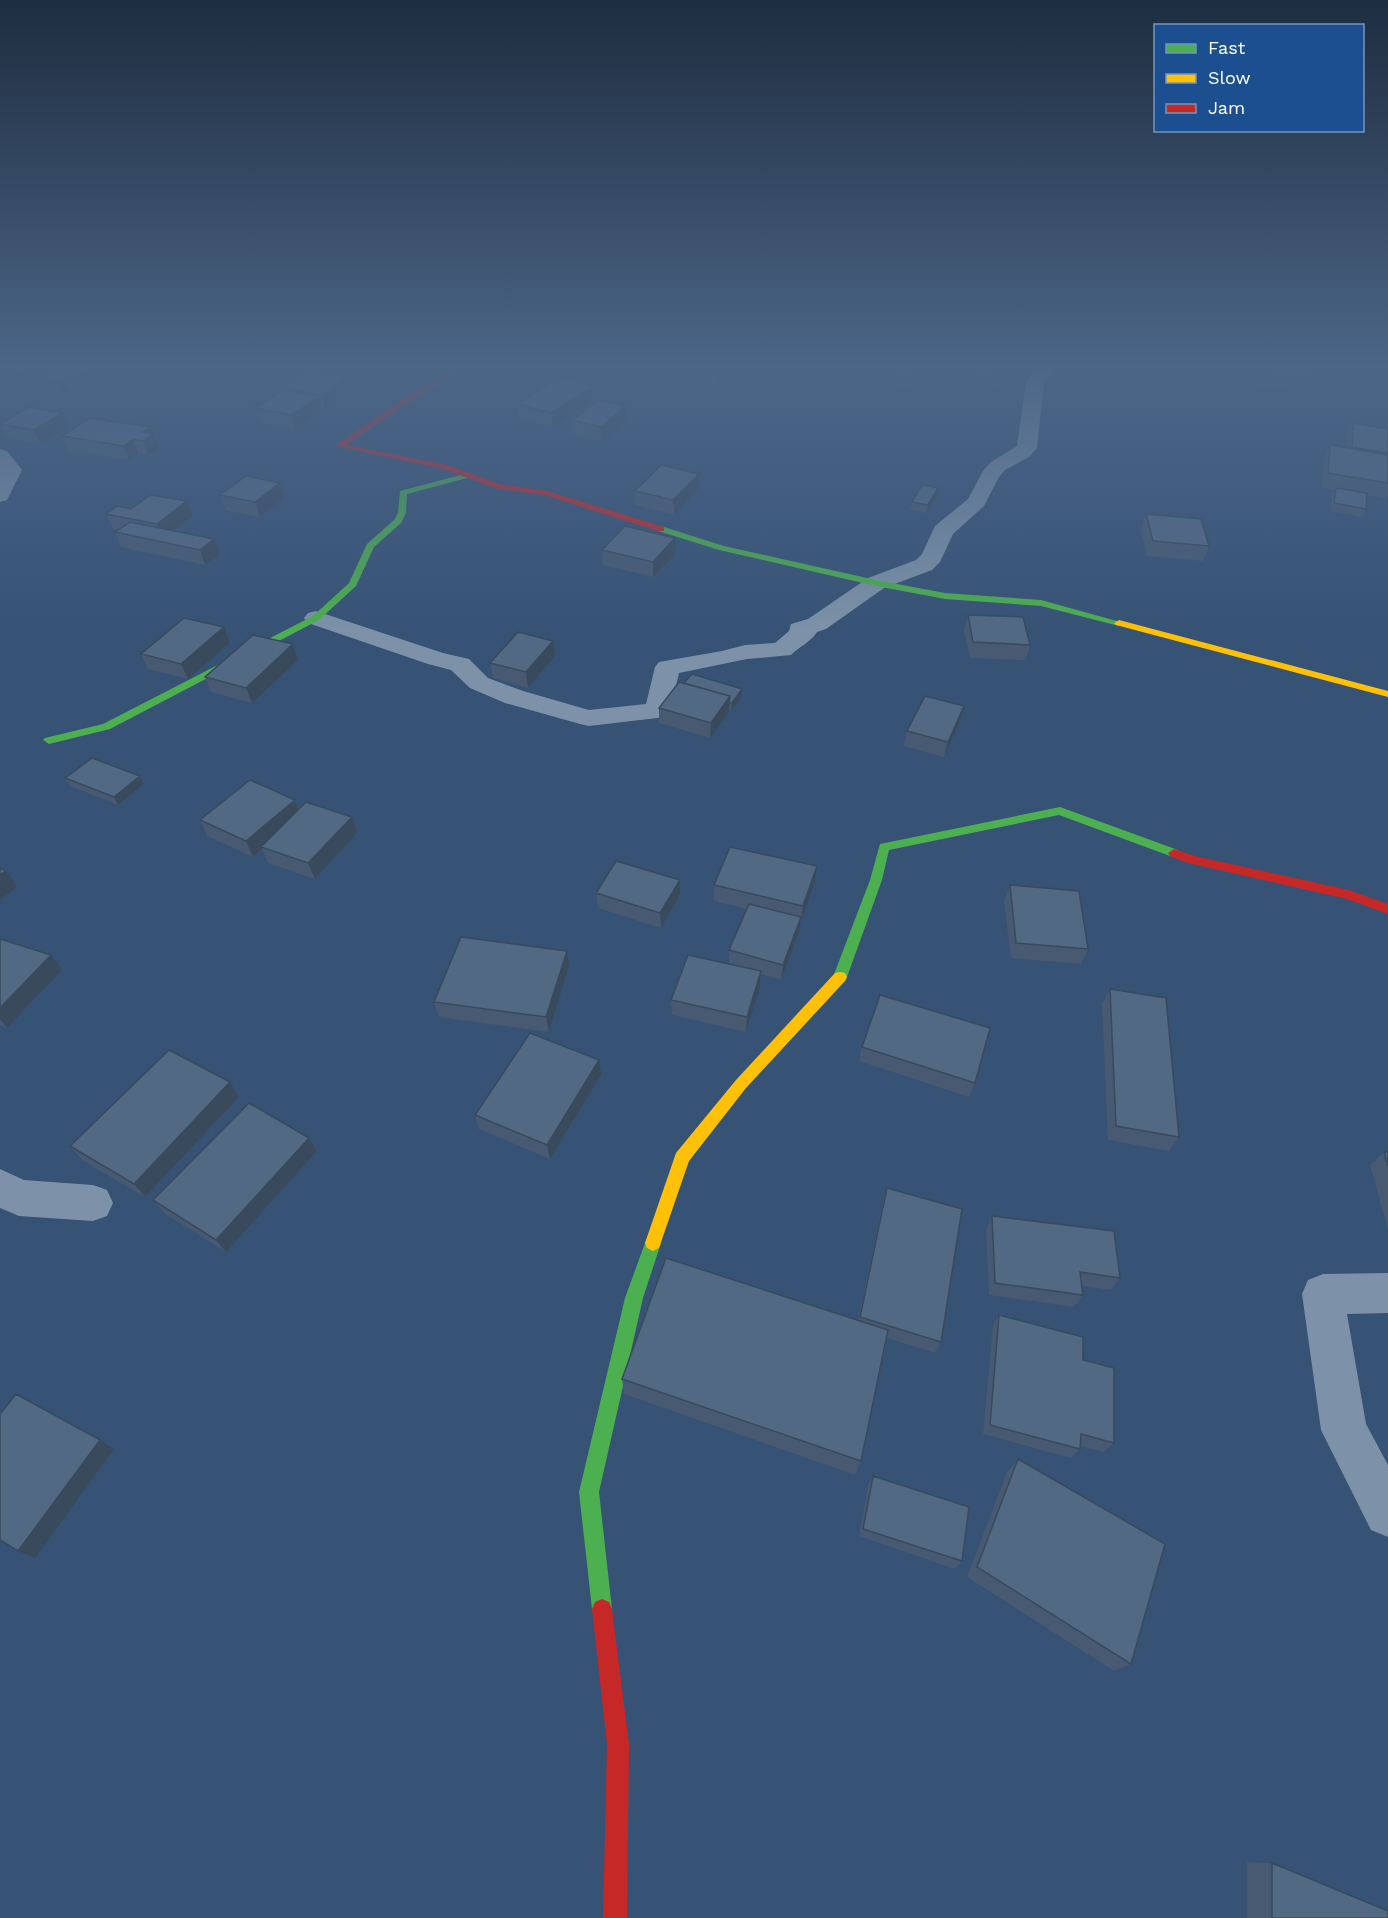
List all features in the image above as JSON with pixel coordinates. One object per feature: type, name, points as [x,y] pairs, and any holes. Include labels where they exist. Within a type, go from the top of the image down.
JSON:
[{"type":"street","points":[[377,454],[435,465],[498,486],[545,493],[722,548],[876,583],[945,596],[1041,603],[1388,694]]},
{"type":"street","points":[[316,618],[437,659],[460,664],[479,683],[514,697],[589,718],[657,711],[668,667],[725,658],[745,652],[782,650],[794,638],[805,632],[800,629],[817,624],[876,583],[924,565],[932,557],[943,531],[977,502],[990,475],[998,466],[1021,454]]},
{"type":"street","points":[[0,455],[12,470],[0,495]]},
{"type":"street","points":[[49,740],[106,727],[316,618],[353,584],[370,546],[398,520],[402,513],[403,492],[468,475]]},
{"type":"street","points":[[615,1918],[618,1744],[589,1492],[634,1299],[682,1158],[741,1084],[842,975],[876,880],[884,848],[1060,811],[1192,860],[1349,895],[1388,909]]},
{"type":"street","points":[[0,1188],[19,1198],[93,1203]]},
{"type":"street","points":[[1388,1293],[1323,1294],[1344,1430],[1388,1513]]},
{"type":"building","points":[[1329,454],[1388,455],[1388,483],[1328,473]]},
{"type":"building","points":[[661,465],[699,474],[673,500],[635,491]]},
{"type":"building","points":[[246,476],[280,483],[255,502],[220,495]]},
{"type":"building","points":[[922,485],[938,488],[928,505],[912,502]]},
{"type":"building","points":[[1336,488],[1367,493],[1366,509],[1334,503]]},
{"type":"building","points":[[150,495],[187,501],[157,524],[106,514],[117,506],[131,509]]},
{"type":"building","points":[[1146,514],[1201,519],[1209,546],[1153,541]]},
{"type":"building","points":[[130,522],[214,539],[200,550],[115,532]]},
{"type":"building","points":[[625,526],[675,538],[653,562],[602,550]]},
{"type":"building","points":[[968,615],[1023,617],[1030,645],[973,642]]},
{"type":"building","points":[[184,618],[224,627],[181,664],[141,654]]},
{"type":"building","points":[[518,632],[553,641],[526,672],[490,663]]},
{"type":"building","points":[[253,635],[293,644],[246,688],[205,677]]},
{"type":"building","points":[[692,674],[742,689],[732,703],[729,702],[730,696],[684,683]]},
{"type":"building","points":[[679,682],[730,696],[711,723],[659,708]]},
{"type":"building","points":[[925,696],[964,706],[948,742],[907,731]]},
{"type":"building","points":[[92,758],[140,776],[114,797],[65,778]]},
{"type":"building","points":[[250,780],[295,800],[246,841],[200,820]]},
{"type":"building","points":[[306,802],[352,817],[308,863],[261,847]]},
{"type":"building","points":[[730,847],[817,866],[803,906],[714,885]]},
{"type":"building","points":[[616,861],[680,880],[660,913],[596,893]]},
{"type":"building","points":[[1010,885],[1079,891],[1088,949],[1016,943]]},
{"type":"building","points":[[749,904],[801,917],[783,965],[729,950]]},
{"type":"building","points":[[461,937],[567,951],[546,1017],[434,1002]]},
{"type":"building","points":[[0,939],[51,955],[0,1008]]},
{"type":"building","points":[[688,955],[761,971],[747,1017],[671,1000]]},
{"type":"building","points":[[1110,989],[1166,998],[1179,1137],[1116,1126]]},
{"type":"building","points":[[880,995],[990,1028],[975,1083],[862,1047]]},
{"type":"building","points":[[530,1033],[599,1060],[547,1145],[475,1115]]},
{"type":"building","points":[[169,1050],[230,1082],[134,1184],[70,1146]]},
{"type":"building","points":[[249,1103],[309,1138],[216,1240],[153,1200]]},
{"type":"building","points":[[1384,1152],[1388,1152],[1388,1166]]},
{"type":"building","points":[[887,1188],[962,1209],[941,1342],[860,1317]]},
{"type":"building","points":[[992,1216],[1114,1231],[1120,1278],[1080,1272],[1083,1295],[995,1283]]},
{"type":"building","points":[[666,1258],[888,1330],[861,1461],[622,1379]]},
{"type":"building","points":[[999,1315],[1083,1337],[1083,1360],[1114,1368],[1114,1443],[1081,1434],[1080,1449],[990,1425]]},
{"type":"building","points":[[16,1394],[100,1440],[18,1551],[0,1540],[0,1414]]},
{"type":"building","points":[[1018,1459],[1165,1544],[1131,1664],[977,1567]]},
{"type":"building","points":[[873,1476],[969,1507],[962,1561],[863,1529]]},
{"type":"building","points":[[1272,1863],[1388,1911],[1388,1918],[1272,1918]]},
{"type":"traffic: fast","points":[[49,740],[106,727],[316,618],[353,584],[370,546],[398,521],[402,513],[403,493],[468,475]]},
{"type":"traffic: fast","points":[[661,529],[722,548],[876,583],[945,596],[1041,603],[1119,623]]},
{"type":"traffic: fast","points":[[840,977],[876,880],[884,847],[1060,811],[1174,853]]},
{"type":"traffic: fast","points":[[602,1609],[589,1492],[634,1298],[653,1243]]},
{"type":"traffic: slow","points":[[1119,623],[1388,694]]},
{"type":"traffic: slow","points":[[653,1243],[682,1158],[741,1084],[840,977]]},
{"type":"traffic: jam","points":[[377,454],[445,467],[498,486],[545,493],[661,529]]},
{"type":"traffic: jam","points":[[1174,853],[1192,860],[1349,895],[1388,909]]},
{"type":"traffic: jam","points":[[602,1609],[618,1744],[615,1918]]}]
